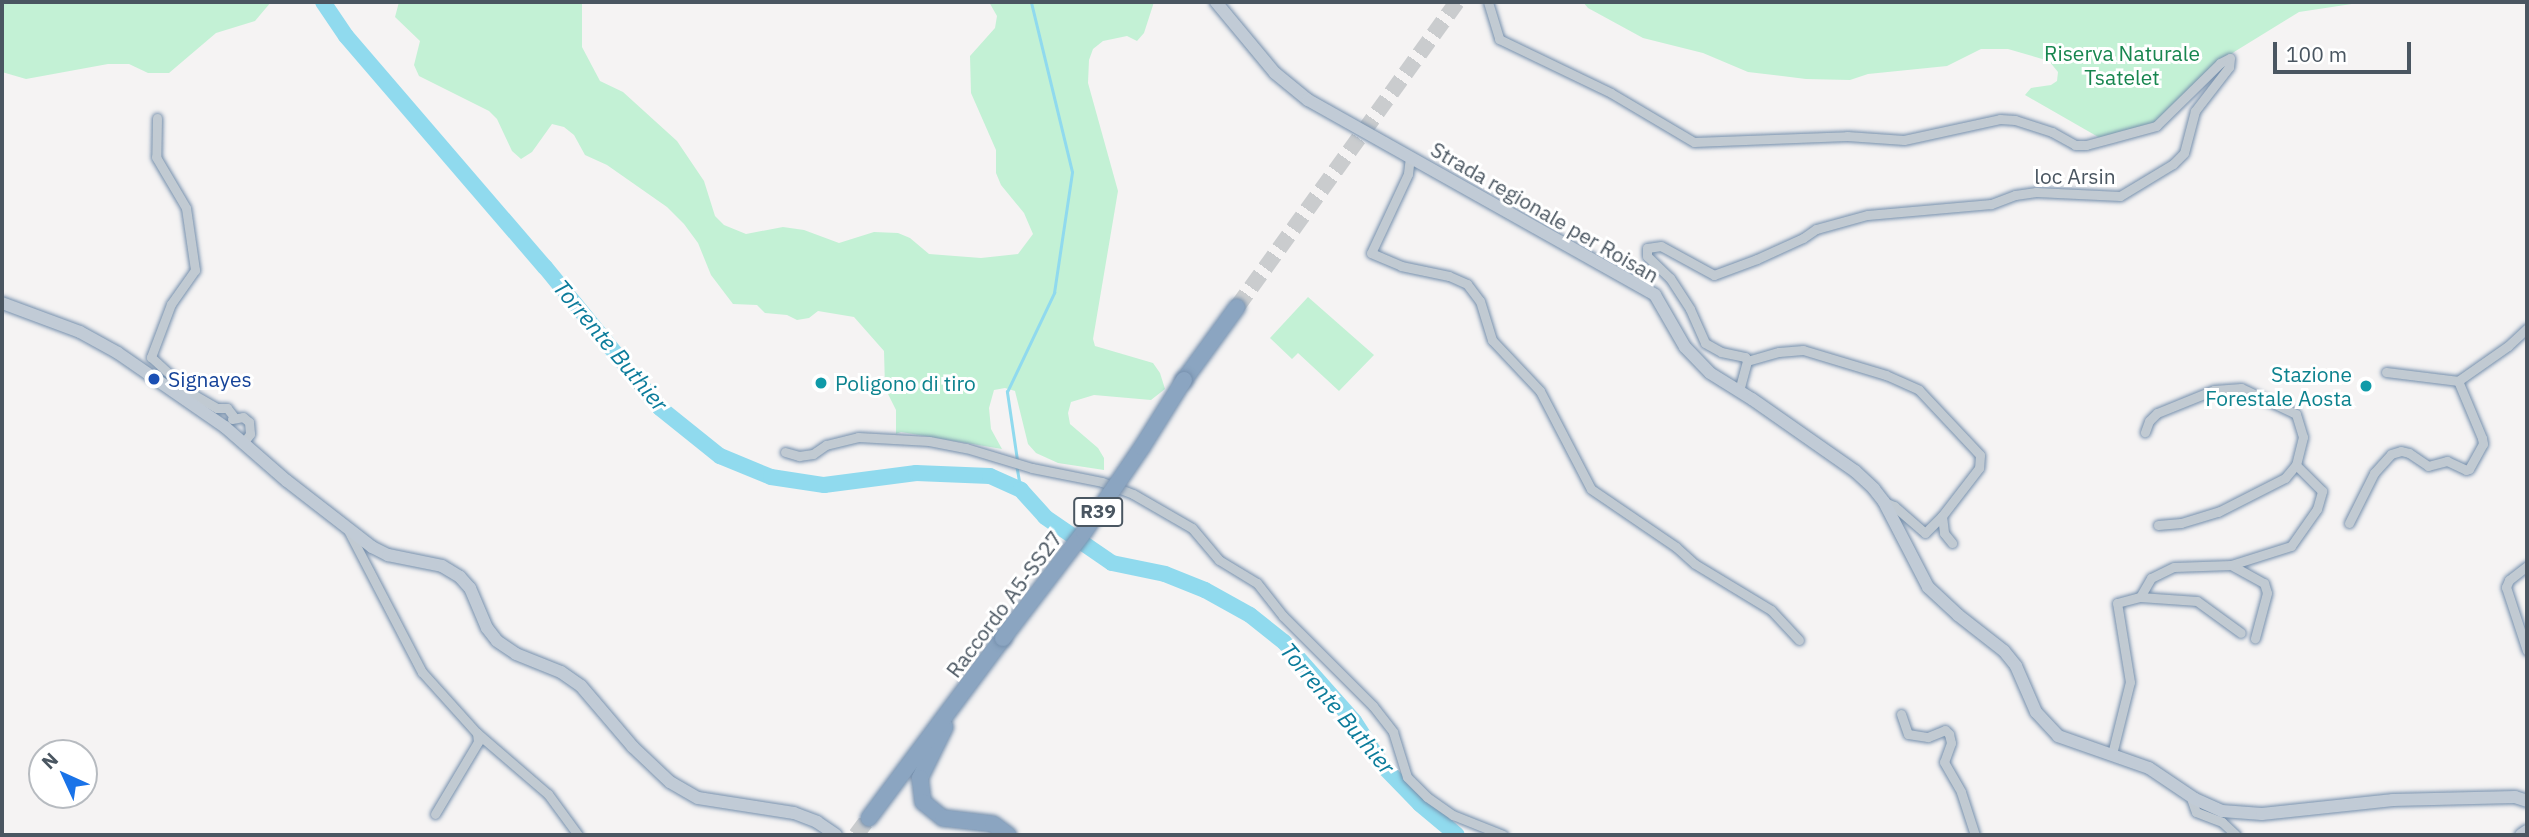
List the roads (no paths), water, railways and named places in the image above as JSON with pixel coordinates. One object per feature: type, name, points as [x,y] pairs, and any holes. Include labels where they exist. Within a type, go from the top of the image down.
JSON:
[{"type":"highway","name":"Raccordo A5-SS27","points":[[869,818],[1084,532],[1184,380],[1237,307]]},
{"type":"highway","points":[[951,708],[939,743],[920,778],[923,802],[943,818],[993,824],[1008,835]]},
{"type":"main road","name":"Strada regionale per Roisan","points":[[1216,2],[1290,87],[1640,285],[1663,303],[1693,358],[1710,373],[1739,390],[1855,471],[1884,502],[1928,587],[1942,602],[2004,651],[2016,666],[2043,722],[2058,736],[2149,768],[2190,795],[2222,811],[2248,814],[2393,800],[2515,797],[2527,802]]},
{"type":"main road","points":[[2,303],[80,331],[229,422],[243,443],[348,530],[388,555],[442,566],[460,577],[470,588],[487,628],[496,641],[516,653],[561,672],[581,687],[633,747],[670,782],[698,798],[794,813],[837,834]]},
{"type":"main road","points":[[2521,835],[2527,831]]},
{"type":"street","name":"loc Arsin","points":[[1488,2],[1499,39],[1611,93],[1694,142],[1847,136],[1904,140],[2000,118],[2052,132],[2075,145],[2086,145],[2156,126],[2220,64],[2230,58],[2229,68],[2195,111],[2184,153],[2173,164],[2127,194],[2109,197],[2036,192],[2015,195],[1991,204],[1867,215],[1816,229],[1803,238],[1722,274],[1708,272],[1661,246],[1647,248],[1647,256],[1670,278],[1690,309],[1706,344],[1721,352],[1740,354],[1747,361]]},
{"type":"street","points":[[157,118],[156,156],[186,208],[195,270],[171,304],[151,357],[189,392],[217,408],[227,408],[229,422],[246,419],[251,426],[250,434],[243,443]]},
{"type":"street","points":[[1410,157],[1408,174],[1371,253],[1401,266],[1449,276],[1467,284],[1480,301],[1492,340],[1540,391],[1591,489],[1676,547],[1695,564],[1779,616],[1799,640]]},
{"type":"street","points":[[2386,372],[2458,381],[2508,346],[2527,328]]},
{"type":"street","points":[[1739,390],[1747,361],[1779,352],[1803,350],[1886,375],[1919,390],[1980,455],[1979,468],[1942,516],[1925,533],[1894,506],[1884,502]]},
{"type":"street","points":[[2349,523],[2374,473],[2391,454],[2409,453],[2428,466],[2446,461],[2469,469],[2483,444],[2458,381]]},
{"type":"street","points":[[2145,432],[2149,421],[2157,413],[2214,390],[2241,388],[2296,414],[2303,437],[2296,465],[2285,478],[2218,512],[2181,523],[2158,525]]},
{"type":"street","points":[[785,452],[799,456],[858,437],[929,441],[991,455],[1032,468],[1102,482],[1133,494],[1192,528],[1209,551],[1257,583],[1283,616],[1380,715],[1393,732],[1407,777],[1427,797],[1453,815],[1503,835]]},
{"type":"street","points":[[2140,597],[2151,578],[2174,567],[2231,565],[2291,546],[2316,509],[2322,491],[2296,465]]},
{"type":"street","points":[[1942,516],[1944,533],[1952,543]]},
{"type":"street","points":[[348,530],[422,672],[477,733],[548,794],[578,835]]},
{"type":"street","points":[[2231,565],[2264,583],[2267,593],[2255,638]]},
{"type":"street","points":[[2527,566],[2509,580],[2508,597],[2527,651]]},
{"type":"street","points":[[2112,754],[2130,682],[2117,603],[2140,597],[2197,601],[2241,633]]},
{"type":"street","points":[[1901,713],[1908,734],[1928,737],[1945,730],[1949,734],[1951,743],[1944,762],[1961,792],[1975,835]]},
{"type":"street","points":[[435,814],[478,742],[477,733]]},
{"type":"street","points":[[2190,795],[2196,812],[2222,822],[2236,835]]},
{"type":"waterway","name":"Torrente Buthier","points":[[323,2],[346,36],[545,267],[660,408],[720,456],[771,477],[824,485],[916,473],[990,476],[1021,490],[1045,517],[1112,563],[1165,574],[1205,590],[1250,615],[1284,642],[1354,721],[1383,766],[1420,804],[1457,835]]},
{"type":"waterway","points":[[1017,460],[1007,392],[1054,293],[1072,172],[1031,2]]},
{"type":"waterway","points":[[1017,467],[1021,490]]},
{"type":"tunnel","points":[[1237,307],[1457,2]]},
{"type":"tunnel","points":[[856,835],[869,818]]},
{"type":"place","name":"Signayes","points":[[154,379]]},
{"type":"place","name":"Poligono di tiro","points":[[821,383]]},
{"type":"place","name":"Stazione Forestale Aosta","points":[[2366,386]]},
{"type":"park label","name":"Riserva Naturale Tsatelet","points":[[2122,65]]}]
